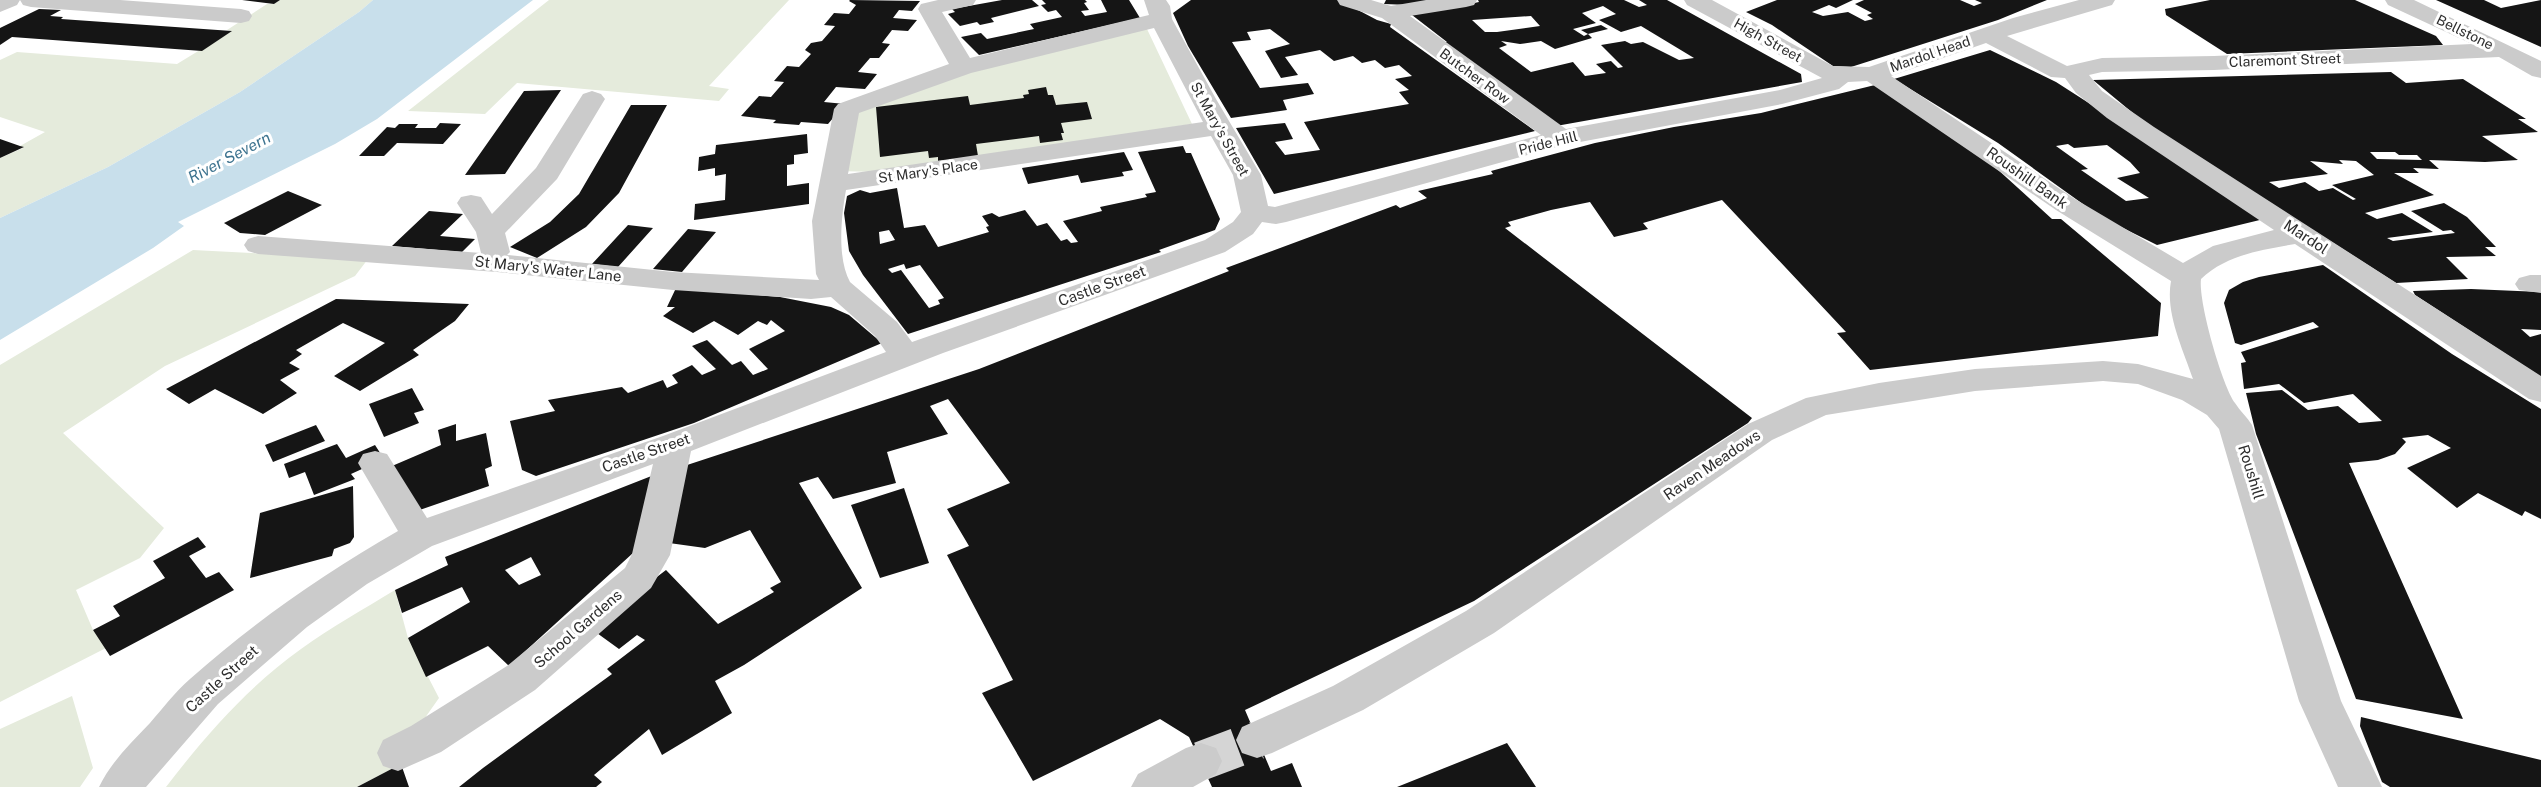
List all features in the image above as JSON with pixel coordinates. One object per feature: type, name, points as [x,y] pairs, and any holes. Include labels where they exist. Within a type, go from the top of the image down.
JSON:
[{"type":"street","points":[[0,5],[9,0]]},
{"type":"street","points":[[31,0],[241,16]]},
{"type":"street","points":[[963,67],[929,9],[965,0]]},
{"type":"street","points":[[1348,0],[1396,18],[1466,0]]},
{"type":"street","name":"High Street","points":[[1695,0],[1826,72],[1842,75]]},
{"type":"street","name":"Mardol Head","points":[[1842,75],[1872,74],[2016,25],[2104,0]]},
{"type":"street","name":"Bellstone","points":[[2396,0],[2538,68]]},
{"type":"street","points":[[1717,13],[1743,4]]},
{"type":"street","points":[[906,357],[886,329],[834,273],[826,221],[847,109],[963,67],[1162,6]]},
{"type":"street","name":"St Mary's Street","points":[[1162,6],[1203,99],[1247,176],[1255,213]]},
{"type":"street","name":"Butcher Row","points":[[1396,18],[1561,138]]},
{"type":"street","name":"Mardol","points":[[1988,34],[2068,75],[2145,133],[2541,391]]},
{"type":"street","name":"Claremont Street","points":[[2068,75],[2075,71],[2102,65],[2214,63],[2503,50]]},
{"type":"street","name":"Roushill Bank","points":[[1872,74],[2112,236],[2186,277]]},
{"type":"street","name":"Pride Hill","points":[[1255,213],[1276,216],[1561,138],[1782,97],[1830,84],[1842,75]]},
{"type":"street","points":[[490,232],[547,173],[592,99]]},
{"type":"street","name":"St Mary's Place","points":[[834,184],[1220,127]]},
{"type":"street","points":[[471,203],[490,232],[497,263]]},
{"type":"street","name":"Castle Street","points":[[129,776],[203,692],[293,616],[354,574],[419,536],[1215,246],[1244,228],[1255,213]]},
{"type":"street","points":[[2186,277],[2208,259],[2246,246],[2300,234]]},
{"type":"street","name":"St Mary's Water Lane","points":[[258,245],[497,263],[673,281],[811,290],[834,273]]},
{"type":"street","name":"Roushill","points":[[2186,277],[2184,291],[2187,311],[2219,407],[2235,425],[2320,701],[2360,787]]},
{"type":"street","name":"Raven Meadows","points":[[1257,740],[1348,698],[1480,622],[1760,432],[1818,406],[1879,394],[1975,380],[2103,371],[2138,374],[2163,380],[2194,392],[2219,407]]},
{"type":"street","name":"School Gardens","points":[[398,753],[426,739],[521,678],[638,578],[651,555],[675,444]]},
{"type":"street","points":[[375,463],[419,536]]},
{"type":"street","points":[[1153,787],[1201,761]]},
{"type":"green space","points":[[280,0],[373,0],[359,12],[240,92],[108,167],[0,218],[0,158],[23,148],[20,146],[45,132],[0,117],[0,60],[17,52],[177,64],[231,31],[227,30],[267,4],[274,4]]},
{"type":"green space","points":[[549,0],[789,0],[709,86],[729,89],[719,101],[517,83],[485,114],[408,111]]},
{"type":"green space","points":[[1147,29],[1192,124],[878,172],[836,171],[852,111],[965,69]]},
{"type":"green space","points":[[193,250],[368,259],[355,276],[165,366],[63,433],[164,528],[140,558],[76,590],[93,630],[106,648],[0,702],[0,365]]},
{"type":"green space","points":[[395,590],[408,638],[439,698],[427,715],[401,764],[357,787],[166,787],[212,731],[263,679],[312,641]]},
{"type":"green space","points":[[72,696],[93,768],[80,787],[0,787],[0,729]]},
{"type":"water","name":"River Severn","points":[[373,0],[533,0],[377,119],[335,144],[178,222],[184,226],[153,248],[0,340],[0,218],[108,167],[240,92],[359,12]]},
{"type":"building","points":[[242,0],[280,0],[274,4]]},
{"type":"building","points":[[850,0],[920,1],[912,11],[899,10],[893,18],[917,20],[908,31],[892,30],[882,43],[890,44],[879,58],[870,58],[858,72],[877,74],[865,89],[836,87],[824,102],[845,104],[828,124],[773,123],[776,120],[741,116],[759,96],[771,97],[784,82],[774,81],[787,66],[799,67],[811,54],[805,50],[811,43],[822,41],[835,26],[824,25],[834,13],[849,14],[856,5]]},
{"type":"building","points":[[1002,0],[1032,0],[1039,6],[991,18],[994,22],[980,25],[977,22],[960,26],[948,14],[955,12],[952,9]]},
{"type":"building","points":[[1042,0],[1085,0],[1087,2],[1084,3],[1089,10],[1081,11],[1085,16],[1107,12],[1101,0],[1129,0],[1140,18],[979,55],[961,37],[981,33],[987,39],[1034,29],[1030,24],[1062,17],[1056,10],[1048,12],[1041,5],[1046,4]]},
{"type":"building","points":[[1191,0],[1339,0],[1377,20],[1391,24],[1390,27],[1535,131],[1274,194],[1236,128],[1285,123],[1293,139],[1275,142],[1285,155],[1320,150],[1304,122],[1409,104],[1399,92],[1409,90],[1395,79],[1412,76],[1399,65],[1385,68],[1375,60],[1362,63],[1353,56],[1334,61],[1320,50],[1285,57],[1298,75],[1281,78],[1265,51],[1290,44],[1270,29],[1247,32],[1251,40],[1232,42],[1260,88],[1308,83],[1314,94],[1283,100],[1287,110],[1231,118],[1188,46],[1173,13]]},
{"type":"building","points":[[1386,0],[1451,0],[1410,5],[1384,4]]},
{"type":"building","points":[[1478,0],[1624,0],[1639,7],[1647,5],[1639,0],[1667,0],[1801,74],[1802,82],[1556,126],[1443,43],[1447,42],[1412,15],[1479,2]],"holes":[[[1603,6],[1616,14],[1599,20],[1621,32],[1641,26],[1694,58],[1679,60],[1643,42],[1631,44],[1625,41],[1601,45],[1623,67],[1618,68],[1611,61],[1596,64],[1606,73],[1585,76],[1573,62],[1531,72],[1499,48],[1507,45],[1501,41],[1520,44],[1541,41],[1555,49],[1592,38],[1588,34],[1584,36],[1573,29],[1596,23],[1582,13]],[[1531,16],[1540,26],[1497,32],[1485,32],[1472,20]]]},
{"type":"building","points":[[1777,0],[1853,0],[1836,8],[1829,5],[1812,12],[1823,16],[1848,12],[1865,21],[1873,19],[1867,15],[1872,13],[1855,4],[1864,0],[1960,0],[1974,6],[1982,3],[1975,0],[2047,0],[1998,20],[1851,67],[1833,66],[1772,25],[1746,12]]},
{"type":"building","points":[[2210,0],[2355,0],[2436,36],[2443,45],[2227,54],[2166,15],[2165,9]]},
{"type":"building","points":[[2436,0],[2484,0],[2501,8],[2541,0],[2541,47]]},
{"type":"building","points":[[39,9],[61,10],[50,16],[63,17],[61,19],[232,31],[202,51],[12,37],[0,45],[0,28]]},
{"type":"building","points":[[1601,25],[1608,29],[1588,34],[1581,30]]},
{"type":"building","points":[[1990,50],[2056,82],[2268,218],[2157,245],[2101,217],[1998,143],[1894,79]],"holes":[[[2068,144],[2074,148],[2107,145],[2130,162],[2140,173],[2117,178],[2149,198],[2126,201],[2081,170],[2088,169],[2056,146]]]},
{"type":"building","points":[[2391,72],[2406,83],[2463,79],[2526,119],[2518,119],[2538,132],[2482,136],[2518,160],[2485,162],[2429,160],[2439,169],[2413,168],[2419,173],[2394,173],[2434,195],[2365,213],[2377,219],[2402,213],[2433,232],[2387,238],[2393,241],[2455,233],[2451,230],[2443,231],[2411,211],[2444,203],[2467,217],[2496,247],[2485,247],[2496,256],[2446,257],[2468,279],[2396,283],[2145,123],[2093,80]],"holes":[[[2370,152],[2417,155],[2422,160],[2377,159]],[[2339,160],[2356,161],[2374,175],[2332,185],[2356,199],[2353,200],[2333,188],[2319,191],[2305,182],[2279,188],[2269,182],[2328,174],[2310,161],[2343,164]]]},
{"type":"building","points":[[1875,85],[1985,158],[2052,219],[2061,219],[2161,303],[2158,336],[1870,370],[1837,333],[1846,332],[1722,200],[1643,223],[1648,229],[1614,237],[1590,202],[1551,210],[1508,222],[1511,226],[1505,228],[1752,418],[1748,423],[1474,601],[1245,710],[1271,771],[1292,763],[1302,787],[1212,787],[1189,737],[1160,719],[1033,781],[982,693],[1013,680],[947,555],[969,546],[947,509],[1010,483],[948,399],[930,406],[948,434],[887,452],[896,483],[833,499],[818,477],[799,483],[862,588],[744,665],[715,681],[732,713],[662,755],[649,729],[594,775],[602,782],[596,787],[459,787],[612,674],[607,669],[645,640],[637,635],[619,649],[590,628],[666,570],[718,624],[774,592],[770,588],[781,582],[750,530],[705,548],[669,543],[681,467],[979,369],[1229,271],[1226,268],[1396,205],[1400,208],[1427,198],[1418,191],[1493,174],[1491,171],[1595,143],[1761,113]]},
{"type":"building","points":[[1046,87],[1048,95],[1053,95],[1056,105],[1087,102],[1092,119],[1061,123],[1064,133],[1061,133],[1063,140],[1040,143],[1039,136],[976,144],[978,156],[938,161],[938,157],[929,158],[928,151],[880,157],[876,107],[968,96],[970,105],[1024,98],[1023,95],[1029,94],[1028,90]]},
{"type":"building","points":[[561,90],[505,174],[465,175],[524,91]]},
{"type":"building","points":[[631,105],[667,105],[619,193],[586,227],[537,258],[510,247],[550,222],[579,194]]},
{"type":"building","points":[[440,123],[461,124],[443,144],[397,143],[384,156],[359,156],[387,127],[395,128],[399,124],[418,124],[415,128],[436,128]]},
{"type":"building","points":[[807,134],[808,153],[794,155],[794,164],[787,165],[787,186],[809,183],[809,204],[694,220],[695,204],[725,200],[726,174],[715,176],[715,168],[698,171],[699,157],[715,154],[716,145]]},
{"type":"building","points":[[0,139],[20,146],[24,147],[0,158]]},
{"type":"building","points":[[1183,146],[1186,153],[1191,153],[1220,219],[1215,230],[1159,250],[1161,252],[908,334],[863,275],[849,251],[844,213],[847,196],[860,190],[870,193],[897,188],[904,228],[925,225],[938,247],[989,232],[986,227],[989,226],[982,216],[992,213],[999,217],[1025,210],[1037,226],[1047,223],[1061,241],[1067,239],[1071,243],[1078,242],[1063,221],[1102,211],[1100,207],[1147,197],[1145,194],[1156,192],[1138,152]],"holes":[[[889,230],[895,240],[880,244],[879,232]],[[904,264],[906,269],[920,265],[944,298],[938,300],[940,304],[929,308],[901,270],[892,273],[888,269]]]},
{"type":"building","points":[[1124,152],[1133,170],[1122,172],[1124,176],[1081,183],[1078,175],[1028,184],[1022,168]]},
{"type":"building","points":[[288,191],[322,205],[265,235],[240,233],[224,223]]},
{"type":"building","points":[[429,211],[463,214],[440,236],[475,239],[462,252],[392,246]]},
{"type":"building","points":[[628,225],[653,228],[618,267],[592,264]]},
{"type":"building","points":[[688,229],[716,232],[682,272],[653,269]]},
{"type":"building","points":[[2323,265],[2452,354],[2541,409],[2541,519],[2525,511],[2522,516],[2478,493],[2457,508],[2407,468],[2451,448],[2428,435],[2402,438],[2406,442],[2395,454],[2378,460],[2349,463],[2463,719],[2356,699],[2256,434],[2246,393],[2282,390],[2308,410],[2338,406],[2359,423],[2382,421],[2353,394],[2304,403],[2279,384],[2244,389],[2241,363],[2246,362],[2241,352],[2319,327],[2313,322],[2241,345],[2235,343],[2224,303],[2229,290],[2259,277]]},
{"type":"building","points":[[676,288],[780,297],[831,307],[849,315],[882,343],[694,423],[536,476],[522,470],[510,421],[555,411],[548,400],[622,387],[628,393],[663,380],[667,388],[678,383],[672,375],[692,365],[702,375],[716,369],[692,346],[707,340],[732,365],[741,361],[753,375],[768,369],[749,349],[785,331],[771,320],[767,325],[758,321],[738,335],[714,321],[693,333],[663,316],[675,307],[667,307]]},
{"type":"building","points":[[2471,289],[2541,292],[2541,330],[2521,329],[2530,337],[2541,334],[2541,377],[2415,295],[2413,291]]},
{"type":"building","points":[[336,299],[469,304],[455,321],[413,350],[419,355],[360,391],[334,376],[385,343],[343,323],[296,350],[302,354],[289,363],[300,369],[280,380],[297,393],[263,414],[215,389],[189,404],[166,389]]},
{"type":"building","points":[[412,388],[424,410],[414,413],[419,423],[384,437],[369,404]]},
{"type":"building","points":[[456,424],[456,441],[486,433],[492,466],[485,469],[489,486],[411,513],[392,466],[441,445],[438,430]]},
{"type":"building","points":[[316,425],[325,441],[273,462],[265,445]]},
{"type":"building","points":[[337,444],[346,458],[375,445],[384,459],[351,474],[355,479],[314,495],[305,472],[289,478],[284,464]]},
{"type":"building","points":[[654,475],[633,553],[509,666],[488,646],[426,677],[408,638],[470,602],[462,587],[402,613],[395,590],[448,565],[445,557]],"holes":[[[531,557],[541,575],[519,585],[505,570]]]},
{"type":"building","points":[[353,486],[354,537],[350,543],[334,549],[332,556],[250,578],[260,513]]},
{"type":"building","points":[[904,488],[929,563],[880,578],[851,505]]},
{"type":"building","points":[[198,537],[206,547],[189,556],[206,578],[219,572],[234,590],[110,656],[93,630],[120,616],[113,606],[165,578],[153,561]]},
{"type":"building","points":[[2361,717],[2541,760],[2541,787],[2390,787],[2382,782],[2360,726]]},
{"type":"building","points":[[1507,743],[1536,787],[1397,787]]},
{"type":"building","points":[[401,764],[409,787],[357,787]]},
{"type":"tunnel","points":[[1201,761],[1257,740]]}]
